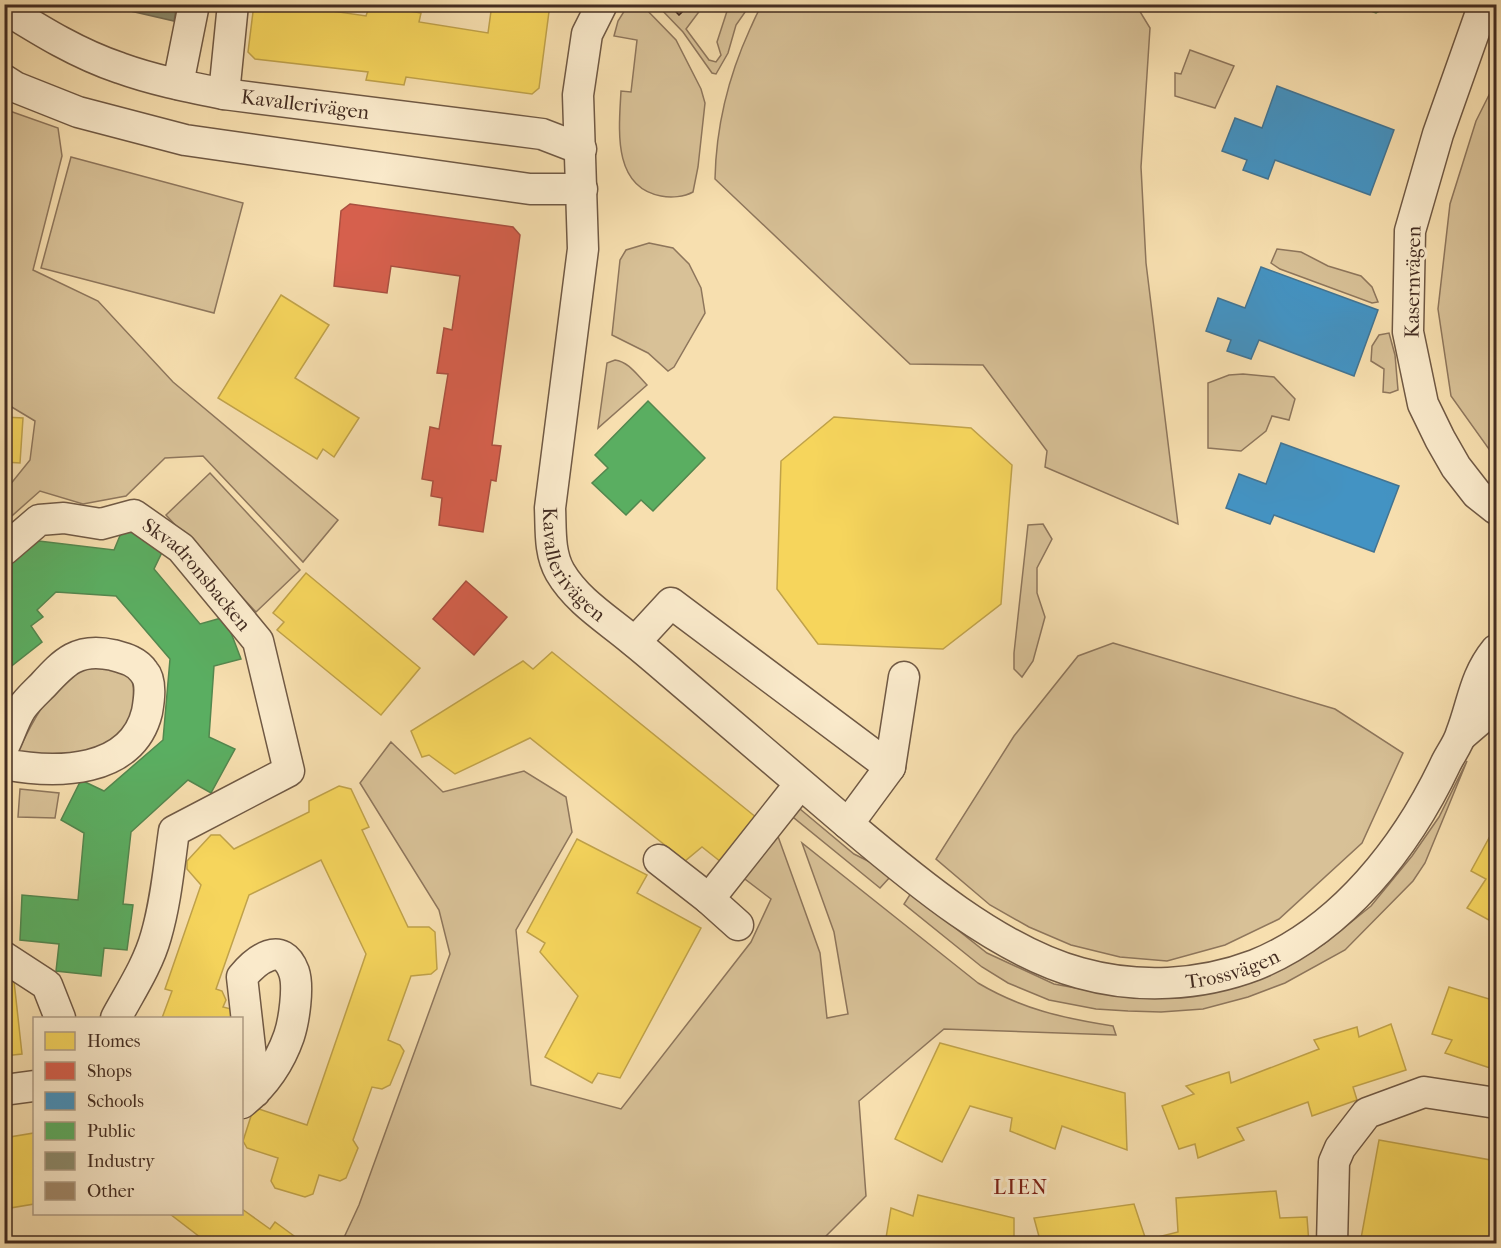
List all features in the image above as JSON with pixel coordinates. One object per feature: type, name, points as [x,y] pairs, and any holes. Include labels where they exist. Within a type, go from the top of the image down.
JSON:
[{"type":"street","points":[[178,84],[195,4]]},
{"type":"street","points":[[224,94],[233,4]]},
{"type":"street","points":[[580,149],[578,95],[587,34],[602,4]]},
{"type":"street","name":"Kasernvägen","points":[[1484,4],[1438,134],[1410,231],[1408,332],[1423,404],[1440,440],[1456,467],[1477,494],[1497,509]]},
{"type":"street","name":"Kavallerivägen","points":[[4,8],[80,52],[119,68],[178,84],[224,94],[543,134],[580,149],[583,249],[550,508],[551,544],[560,572],[585,602],[848,824]]},
{"type":"street","points":[[4,80],[15,87],[78,112],[185,140],[530,189],[582,189]]},
{"type":"street","name":"Skvadronsbacken","points":[[4,550],[39,520],[64,518],[101,524],[134,515],[181,548],[258,641],[290,771],[174,831],[165,897],[156,938],[117,1017]]},
{"type":"street","points":[[635,642],[671,603],[890,767]]},
{"type":"street","name":"Trossvägen","points":[[848,824],[912,878],[996,935],[1037,957],[1079,973],[1129,982],[1187,982],[1220,976],[1256,964],[1286,950],[1316,931],[1361,889],[1406,836],[1437,783],[1461,736],[1477,681],[1487,661],[1497,650]]},
{"type":"street","points":[[4,746],[21,709],[61,665],[74,656],[91,653],[127,658],[145,672],[149,687],[148,707],[143,726],[131,742],[115,756],[95,765],[54,769],[4,764]]},
{"type":"street","points":[[848,824],[890,767],[904,677]]},
{"type":"street","points":[[1461,736],[1490,711],[1497,708]]},
{"type":"street","points":[[708,899],[800,784]]},
{"type":"street","points":[[659,860],[738,925]]},
{"type":"street","points":[[4,957],[47,985],[60,1017]]},
{"type":"street","points":[[4,1090],[33,1086]]},
{"type":"street","points":[[1332,1244],[1334,1162],[1340,1148],[1367,1113],[1424,1092],[1497,1103]]},
{"type":"shaded area","points":[[628,5],[642,5],[676,40],[701,89],[705,103],[698,167],[693,192],[686,195],[665,197],[645,190],[634,181],[626,169],[620,139],[621,91],[631,92],[637,40],[614,36],[618,21]]},
{"type":"shaded area","points":[[657,5],[669,5],[679,15],[690,5],[704,5],[686,29],[709,60],[716,62],[721,55],[717,42],[729,5],[750,5],[736,25],[728,53],[716,74],[712,73],[683,32]]},
{"type":"shaded area","points":[[763,5],[1136,5],[1150,28],[1141,167],[1146,263],[1178,524],[1045,467],[1047,451],[983,365],[910,364],[715,179],[721,121],[730,83],[756,16]]},
{"type":"shaded area","points":[[1190,50],[1234,66],[1215,108],[1175,96],[1175,73],[1181,74]]},
{"type":"shaded area","points":[[1496,81],[1496,459],[1451,396],[1438,309],[1450,204],[1476,121]]},
{"type":"shaded area","points":[[4,109],[58,128],[62,156],[33,270],[98,301],[173,382],[338,520],[303,562],[203,456],[165,458],[126,496],[83,504],[40,491],[5,522],[5,491],[30,460],[35,421],[5,403]]},
{"type":"shaded area","points":[[71,157],[243,203],[214,313],[41,268]]},
{"type":"shaded area","points":[[649,243],[673,248],[689,264],[701,288],[705,313],[674,367],[668,371],[648,353],[612,335],[620,260],[626,250]]},
{"type":"shaded area","points":[[1277,249],[1301,252],[1328,266],[1361,276],[1372,287],[1378,302],[1372,303],[1280,269],[1271,263]]},
{"type":"shaded area","points":[[1389,333],[1395,355],[1398,390],[1390,393],[1383,392],[1384,369],[1371,361],[1372,346],[1379,335]]},
{"type":"shaded area","points":[[615,360],[629,366],[647,385],[598,428],[607,363]]},
{"type":"shaded area","points":[[1229,375],[1274,377],[1295,399],[1289,420],[1272,416],[1266,431],[1241,451],[1208,448],[1208,383]]},
{"type":"shaded area","points":[[210,473],[300,570],[256,612],[166,515]]},
{"type":"shaded area","points":[[1043,524],[1052,539],[1037,568],[1037,593],[1045,617],[1033,661],[1022,677],[1014,669],[1014,653],[1028,525]]},
{"type":"shaded area","points":[[1113,643],[1335,709],[1403,753],[1362,843],[1279,919],[1225,945],[1167,961],[1120,957],[1071,945],[1029,927],[990,905],[936,859],[1014,736],[1078,656]]},
{"type":"shaded area","points":[[112,663],[136,681],[132,727],[88,759],[17,754],[35,718],[60,684],[80,669]]},
{"type":"shaded area","points":[[391,742],[443,792],[524,771],[566,797],[572,832],[516,930],[531,1085],[621,1109],[751,942],[771,899],[741,876],[775,828],[820,953],[827,1018],[848,1014],[834,932],[802,843],[978,983],[1027,1006],[1077,1020],[1113,1026],[1116,1035],[944,1029],[859,1101],[866,1196],[819,1243],[341,1244],[359,1205],[450,954],[439,910],[360,783]]},
{"type":"shaded area","points":[[1467,761],[1425,863],[1413,881],[1345,950],[1285,983],[1248,997],[1203,1009],[1161,1012],[1128,1011],[1096,1009],[1049,1000],[1008,983],[982,967],[904,904],[911,893],[987,953],[1054,984],[1125,997],[1168,995],[1297,960],[1324,944],[1371,906],[1412,856],[1439,817]]},
{"type":"shaded area","points":[[20,789],[59,793],[55,818],[18,817]]},
{"type":"shaded area","points":[[794,804],[854,854],[874,864],[890,877],[880,888],[788,813]]},
{"type":"building: Homes","points":[[254,4],[312,4],[311,8],[366,16],[370,4],[421,13],[419,22],[488,33],[492,4],[550,4],[539,88],[532,94],[406,77],[404,85],[366,80],[368,72],[255,59],[248,52]]},
{"type":"building: Homes","points":[[281,295],[329,325],[295,378],[359,418],[334,457],[323,449],[317,459],[218,398]]},
{"type":"building: Homes","points":[[4,417],[23,418],[20,463],[4,462]]},
{"type":"building: Homes","points":[[834,417],[971,428],[1012,465],[1001,604],[943,649],[818,644],[777,589],[781,461]]},
{"type":"building: Homes","points":[[306,573],[420,668],[381,715],[277,630],[284,622],[273,613]]},
{"type":"building: Homes","points":[[552,652],[757,818],[721,862],[702,847],[685,861],[530,738],[455,774],[429,755],[422,757],[411,731],[523,661],[533,669]]},
{"type":"building: Homes","points":[[339,786],[351,789],[369,827],[362,830],[408,927],[429,927],[435,932],[437,969],[431,974],[411,976],[388,1040],[400,1045],[404,1051],[390,1085],[382,1089],[372,1087],[353,1140],[358,1148],[346,1178],[340,1181],[319,1175],[313,1194],[305,1197],[275,1188],[271,1181],[278,1158],[247,1148],[243,1141],[252,1113],[259,1109],[307,1125],[366,954],[321,860],[249,895],[216,989],[222,991],[226,1000],[223,1007],[235,1010],[237,1017],[162,1017],[172,991],[165,989],[201,885],[187,869],[187,861],[211,835],[220,835],[234,849],[309,812],[309,801]]},
{"type":"building: Homes","points":[[1489,838],[1496,842],[1496,924],[1467,908],[1486,879],[1471,871]]},
{"type":"building: Homes","points":[[577,839],[647,875],[637,893],[701,928],[620,1078],[598,1073],[592,1083],[545,1057],[578,996],[540,952],[545,943],[527,932]]},
{"type":"building: Homes","points":[[14,981],[22,1054],[4,1056],[4,982]]},
{"type":"building: Homes","points":[[1449,987],[1496,1001],[1496,1057],[1493,1069],[1445,1053],[1452,1040],[1432,1034]]},
{"type":"building: Homes","points":[[1391,1024],[1406,1070],[1353,1087],[1357,1100],[1312,1116],[1308,1102],[1237,1128],[1244,1140],[1198,1158],[1195,1144],[1179,1149],[1162,1106],[1194,1094],[1186,1086],[1229,1072],[1231,1083],[1319,1049],[1314,1040],[1357,1027],[1359,1037]]},
{"type":"building: Homes","points":[[940,1043],[1125,1093],[1127,1150],[1062,1126],[1055,1149],[1010,1131],[1012,1118],[970,1106],[942,1162],[895,1139]]},
{"type":"building: Homes","points":[[33,1133],[33,1204],[4,1209],[4,1138]]},
{"type":"building: Homes","points":[[1379,1140],[1496,1161],[1496,1244],[1360,1244]]},
{"type":"building: Homes","points":[[1276,1191],[1280,1218],[1307,1217],[1309,1244],[1041,1244],[1034,1218],[1134,1204],[1146,1240],[1178,1232],[1176,1198]]},
{"type":"building: Homes","points":[[918,1195],[1014,1218],[1014,1243],[1016,1244],[885,1244],[891,1208],[913,1216]]},
{"type":"building: Homes","points":[[243,1210],[270,1229],[275,1222],[305,1244],[209,1244],[171,1215],[243,1215]]},
{"type":"building: Homes","points":[[48,1237],[49,1244],[6,1244],[6,1242]]},
{"type":"building: Shops","points":[[350,204],[513,227],[520,235],[492,445],[501,446],[496,481],[491,480],[483,532],[439,525],[442,498],[431,496],[433,481],[422,479],[430,427],[439,429],[448,374],[437,373],[444,328],[452,330],[460,276],[391,266],[387,293],[334,286],[341,211]]},
{"type":"building: Shops","points":[[466,581],[507,617],[474,655],[433,619]]},
{"type":"building: Schools","points":[[1277,86],[1394,130],[1370,195],[1275,160],[1268,179],[1243,170],[1247,160],[1222,151],[1235,118],[1262,128]]},
{"type":"building: Schools","points":[[1261,267],[1378,310],[1354,376],[1259,340],[1251,359],[1227,351],[1231,340],[1206,331],[1218,298],[1245,308]]},
{"type":"building: Schools","points":[[1281,443],[1399,486],[1374,552],[1274,515],[1270,524],[1226,508],[1239,474],[1266,484]]},
{"type":"building: Public","points":[[1352,4],[1392,4],[1376,13]]},
{"type":"building: Public","points":[[648,401],[705,458],[653,511],[641,500],[626,515],[592,483],[608,468],[595,455]]},
{"type":"building: Public","points":[[124,526],[165,546],[154,569],[200,624],[225,617],[241,659],[214,666],[209,737],[235,749],[211,793],[188,780],[131,832],[123,904],[133,905],[127,950],[104,948],[101,976],[56,971],[59,944],[20,940],[22,895],[78,900],[84,833],[61,820],[81,780],[104,791],[163,740],[170,659],[116,596],[56,592],[37,610],[43,617],[31,626],[42,642],[4,672],[4,569],[39,541],[114,550]]},
{"type":"building: Industry","points":[[100,4],[177,4],[174,21]]},
{"type":"building: Other","points":[[669,4],[690,4],[679,15]]},
{"type":"district","name":"LIEN","points":[[1021,1187]]}]
